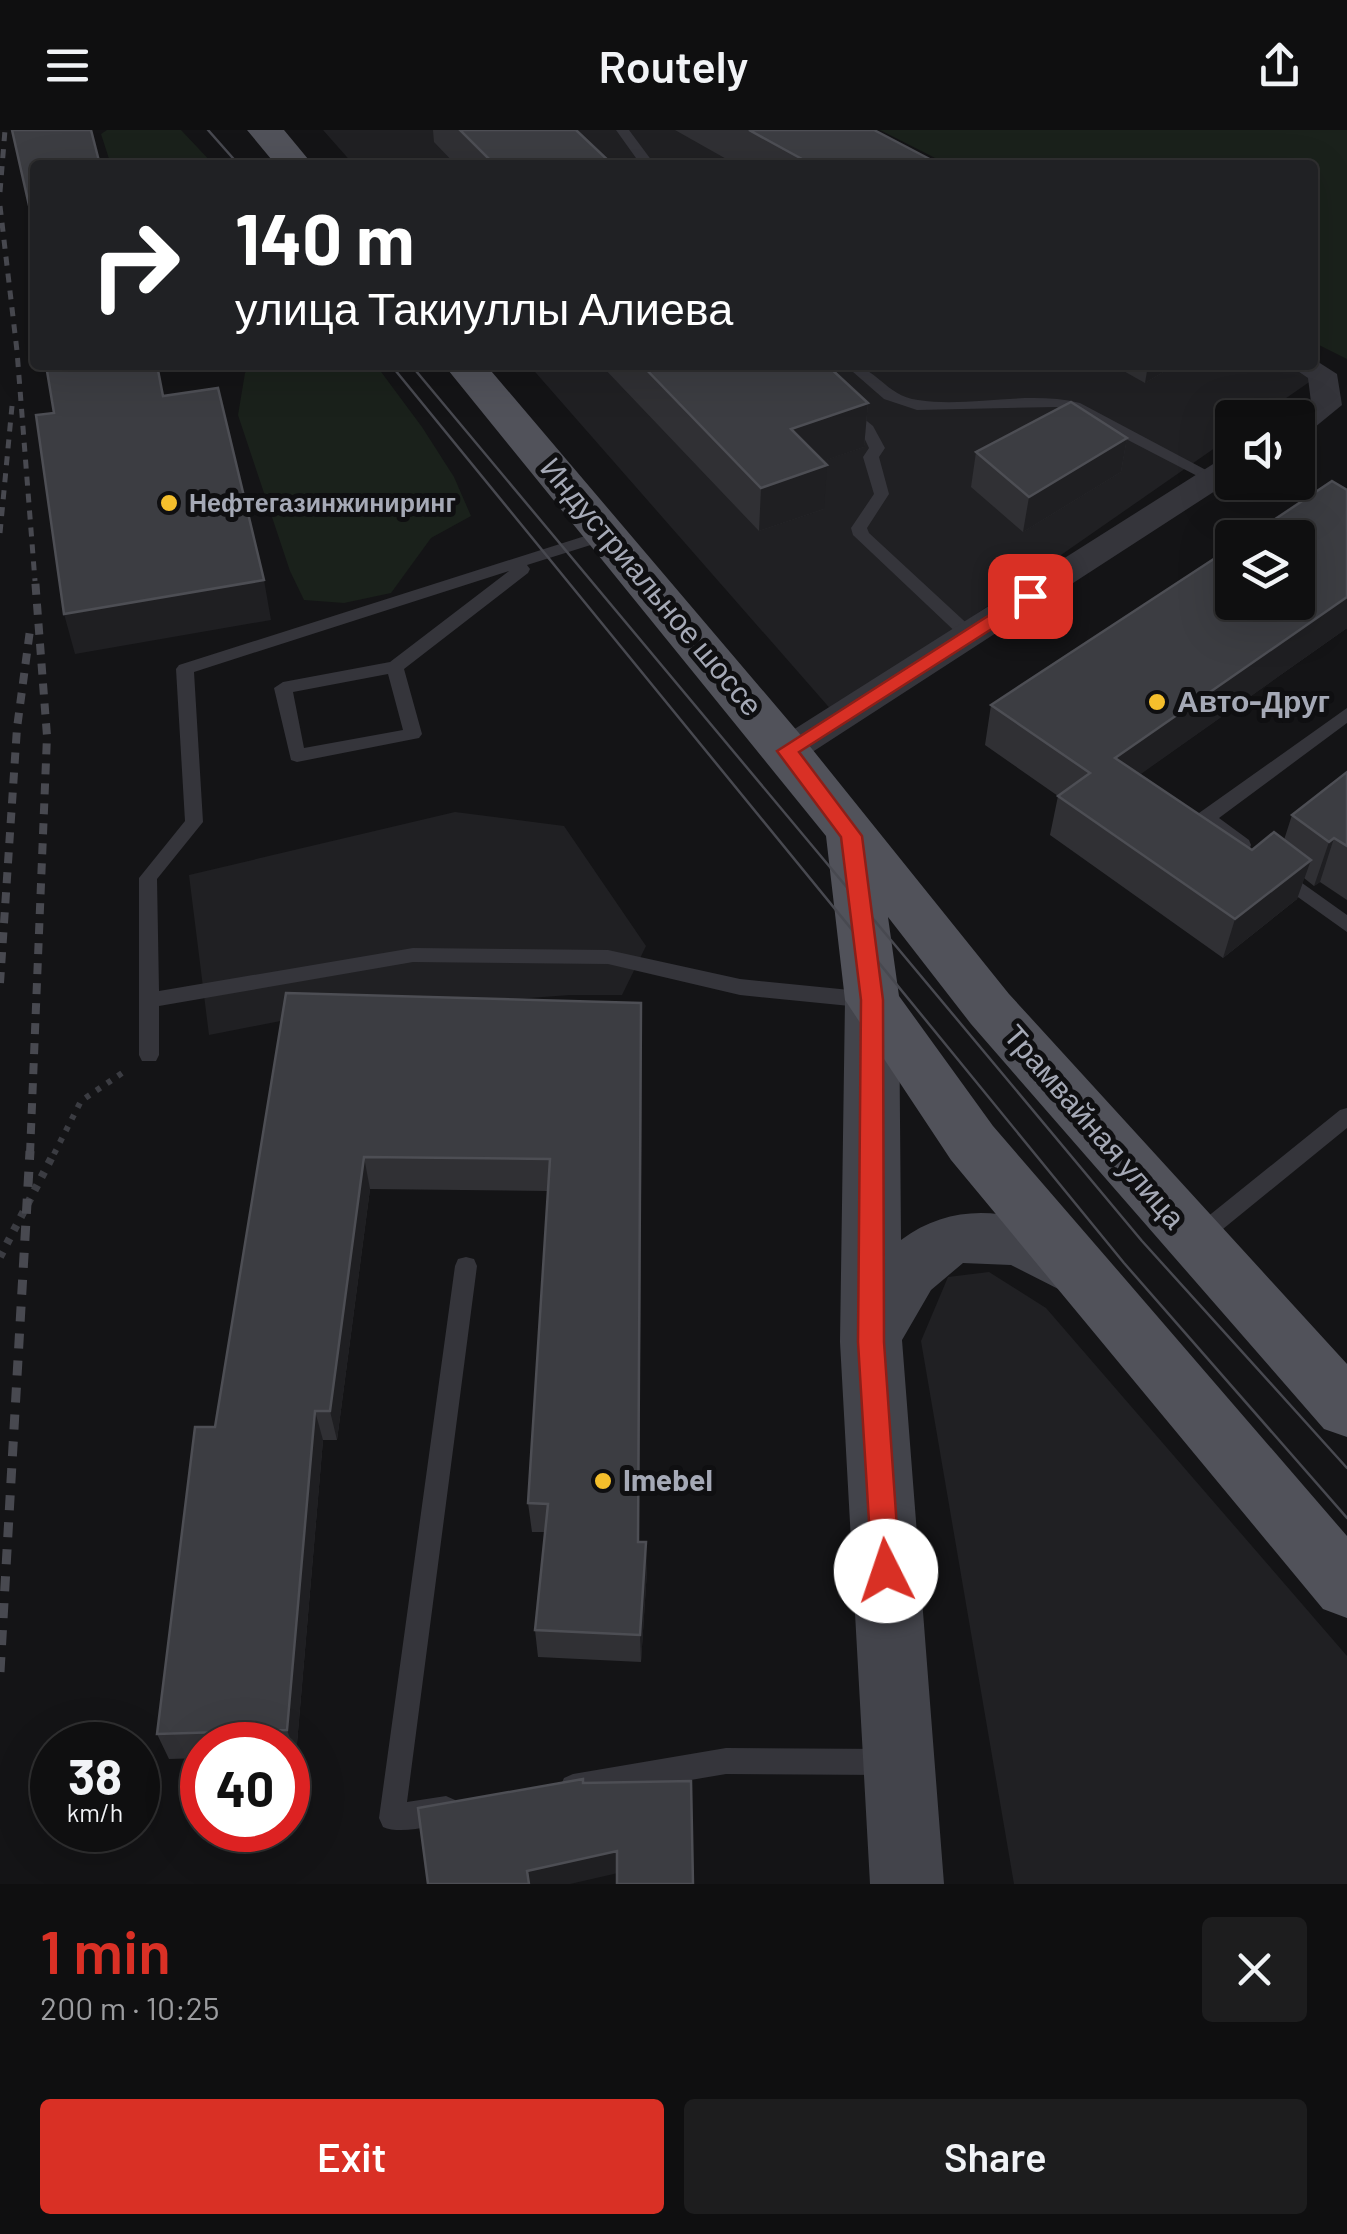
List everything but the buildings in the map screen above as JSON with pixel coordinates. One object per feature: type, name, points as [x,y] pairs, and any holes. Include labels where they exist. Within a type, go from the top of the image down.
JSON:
[{"type":"main road","points":[[266,130],[291,160]]},
{"type":"main road","name":"Индустриальное шоссе","points":[[468,370],[787,751],[851,836],[872,1000]]},
{"type":"main road","name":"Трамвайная улица","points":[[851,836],[990,1009],[1347,1409]]},
{"type":"main road","points":[[872,1000],[972,1144],[1347,1586]]},
{"type":"street","points":[[1314,370],[1322,374],[1327,406],[1315,413]]},
{"type":"street","points":[[787,751],[1215,477]]},
{"type":"street","name":"Индустриальное шоссе","points":[[872,1000],[871,1342],[906,1884]]},
{"type":"street","points":[[871,1342],[896,1286],[929,1252],[962,1236],[1016,1240],[1084,1276]]},
{"type":"lane","points":[[622,130],[644,160]]},
{"type":"lane","points":[[858,370],[888,396],[917,405],[1046,402],[1075,406],[1215,468]]},
{"type":"lane","points":[[825,391],[868,430],[877,448],[871,457],[884,490],[882,499],[859,528],[861,535],[969,635]]},
{"type":"lane","points":[[149,1055],[148,878],[194,822],[185,669],[607,534]]},
{"type":"lane","points":[[395,667],[414,734],[297,756],[283,688],[395,667],[536,559]]},
{"type":"lane","points":[[1347,714],[1206,818],[1347,925]]},
{"type":"lane","points":[[149,1000],[413,955],[608,957],[740,988],[872,1000]]},
{"type":"lane","points":[[1193,1240],[1347,1116]]},
{"type":"lane","points":[[466,1266],[392,1818],[471,1805]]},
{"type":"lane","points":[[549,1791],[726,1761],[898,1762]]},
{"type":"path","points":[[0,1257],[81,1101],[149,1055]]},
{"type":"shaded area","points":[[107,130],[181,130],[209,160],[109,160],[101,134]]},
{"type":"shaded area","points":[[323,130],[854,130],[911,160],[350,160]]},
{"type":"shaded area","points":[[880,130],[1347,130],[1347,359],[1318,344],[1318,160],[939,160]]},
{"type":"shaded area","points":[[380,370],[454,477],[471,516],[431,538],[391,593],[344,603],[304,600],[290,571],[238,415],[245,373]]},
{"type":"shaded area","points":[[533,370],[1306,370],[1318,376],[1283,400],[1215,400],[1215,448],[834,713]]},
{"type":"shaded area","points":[[455,812],[564,826],[646,946],[622,995],[570,995],[321,1013],[209,1035],[189,875]]},
{"type":"shaded area","points":[[989,1272],[1046,1308],[1347,1656],[1347,1884],[1014,1884],[921,1341],[948,1277]]},
{"type":"tram line","points":[[208,130],[235,160]]},
{"type":"tram line","points":[[395,370],[1124,1263],[1347,1518]]},
{"type":"tram line","points":[[415,370],[1142,1241],[1347,1468]]},
{"type":"railway","points":[[0,192],[5,130]]},
{"type":"railway","points":[[0,206],[17,351],[35,581]]},
{"type":"railway","points":[[0,533],[12,406]]},
{"type":"railway","points":[[30,1154],[47,736],[35,578]]},
{"type":"railway","points":[[0,983],[17,728],[30,630]]},
{"type":"railway","points":[[0,1672],[30,1151]]},
{"type":"place","name":"Нефтегазинжиниринг","points":[[169,503]]},
{"type":"place","name":"Авто-Друг","points":[[1157,702]]},
{"type":"place","name":"Imebel","points":[[603,1481]]},
{"type":"route","points":[[886,1571],[871,1342],[872,1000],[851,836],[787,751],[1030,596]]}]
